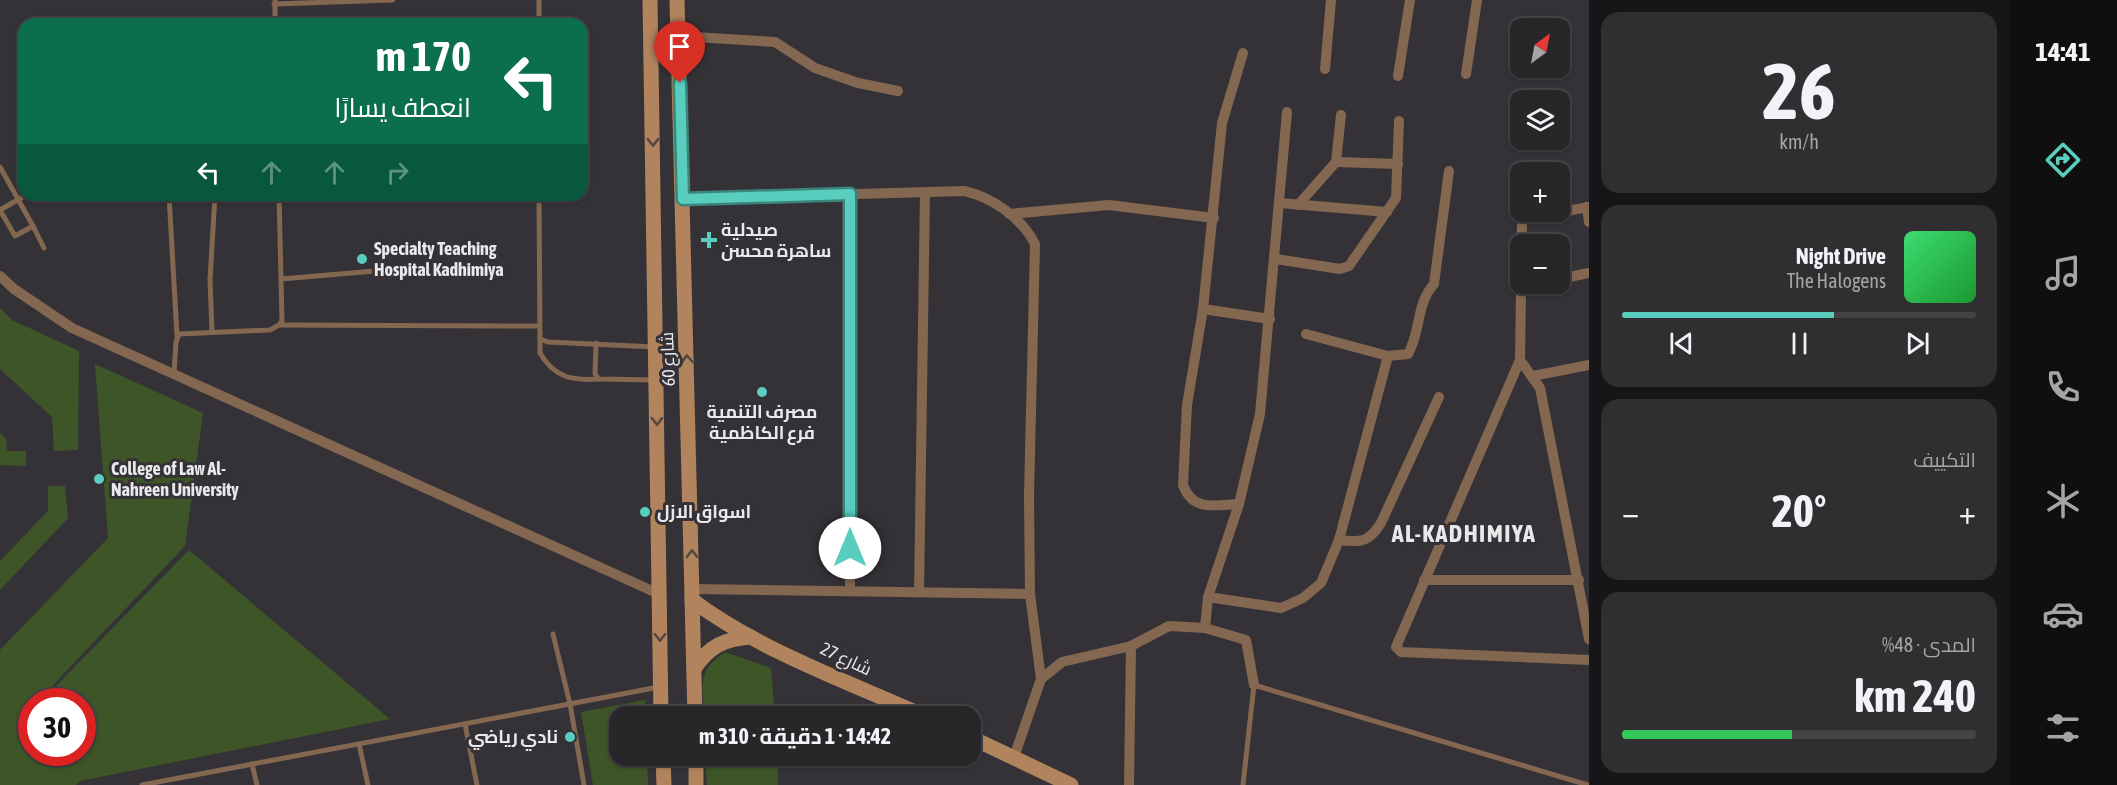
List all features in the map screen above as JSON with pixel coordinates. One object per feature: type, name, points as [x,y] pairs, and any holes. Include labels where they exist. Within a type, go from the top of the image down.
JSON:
[{"type":"street","name":"شارع 60","points":[[651,0],[661,706]]},
{"type":"street","name":"شارع 60","points":[[677,0],[695,706]]},
{"type":"street","points":[[1326,69],[1331,0]]},
{"type":"street","points":[[1398,76],[1410,0]]},
{"type":"street","points":[[1466,74],[1477,0]]},
{"type":"street","points":[[678,36],[775,42],[815,68],[858,83],[898,91]]},
{"type":"street","points":[[1239,504],[1202,506],[1188,497],[1183,486],[1186,405],[1203,309],[1222,123],[1243,53]]},
{"type":"street","points":[[1205,628],[1208,597],[1239,504],[1260,414],[1276,259],[1287,112]]},
{"type":"street","points":[[1298,205],[1336,162],[1341,115]]},
{"type":"street","points":[[1276,259],[1340,269],[1349,266],[1396,198],[1399,121]]},
{"type":"street","points":[[1336,162],[1398,164]]},
{"type":"street","points":[[1306,334],[1388,356],[1408,354],[1416,341],[1424,296],[1434,284],[1438,267],[1449,171]]},
{"type":"street","points":[[683,199],[964,191],[977,194],[1009,214],[1024,227],[1035,244],[1029,495],[1030,594],[1041,679],[1014,757]]},
{"type":"street","points":[[919,592],[925,192]]},
{"type":"street","points":[[850,194],[850,590]]},
{"type":"street","points":[[1280,203],[1387,212]]},
{"type":"street","points":[[1009,214],[1109,206],[1214,218]]},
{"type":"street","points":[[1522,234],[1522,222],[1527,218],[1588,207],[1589,222]]},
{"type":"street","points":[[1570,277],[1589,273]]},
{"type":"street","points":[[0,276],[14,289],[72,328],[659,594]]},
{"type":"street","points":[[1520,294],[1520,360],[1397,640],[1396,647],[1401,652],[1589,660]]},
{"type":"street","points":[[1203,309],[1270,319]]},
{"type":"street","points":[[1208,597],[1281,608],[1304,598],[1321,583],[1339,540],[1388,356]]},
{"type":"street","points":[[1520,360],[1540,388],[1589,639]]},
{"type":"street","points":[[1533,376],[1589,365]]},
{"type":"street","points":[[1339,540],[1359,543],[1373,536],[1382,523],[1439,397]]},
{"type":"street","points":[[1424,580],[1579,580]]},
{"type":"street","points":[[692,594],[850,590],[1030,594]]},
{"type":"street","name":"شارع 27","points":[[692,594],[718,619],[751,637],[902,706]]},
{"type":"street","points":[[1041,679],[1062,662],[1131,646],[1169,626],[1205,628],[1246,640],[1254,685]]},
{"type":"street","points":[[694,669],[704,653],[718,643],[731,638],[751,637]]},
{"type":"street","points":[[1129,785],[1131,646]]},
{"type":"street","points":[[981,742],[1071,785]]},
{"type":"street","points":[[663,766],[664,785]]},
{"type":"street","points":[[696,766],[696,785]]},
{"type":"lane","points":[[275,18],[274,2],[393,0]]},
{"type":"lane","points":[[539,0],[539,18]]},
{"type":"lane","points":[[0,167],[18,200],[0,210],[15,236],[33,226]]},
{"type":"lane","points":[[19,201],[44,248]]},
{"type":"lane","points":[[169,201],[177,336],[174,374]]},
{"type":"lane","points":[[212,332],[210,280],[215,201]]},
{"type":"lane","points":[[279,201],[281,279],[279,325]]},
{"type":"lane","points":[[539,201],[540,353],[558,375],[567,378],[656,380]]},
{"type":"lane","points":[[281,279],[375,271]]},
{"type":"lane","points":[[177,336],[182,333],[270,330],[279,325],[539,326]]},
{"type":"lane","points":[[540,339],[548,342],[656,347]]},
{"type":"lane","points":[[596,343],[595,374],[599,379]]},
{"type":"lane","points":[[553,634],[570,704],[584,785]]},
{"type":"lane","points":[[1243,785],[1254,685],[1588,785]]},
{"type":"lane","points":[[142,785],[660,687]]},
{"type":"lane","points":[[465,724],[477,785]]},
{"type":"lane","points":[[358,744],[368,785]]},
{"type":"lane","points":[[252,764],[257,785]]},
{"type":"green space","points":[[0,308],[12,320],[79,351],[78,450],[54,451],[52,417],[0,369]]},
{"type":"green space","points":[[95,364],[203,413],[185,546],[50,688],[18,688],[18,723],[14,727],[18,723],[18,766],[96,766],[96,688],[54,688],[189,550],[390,719],[80,781],[76,785],[0,785],[0,650],[108,538]]},
{"type":"green space","points":[[0,433],[6,438],[7,451],[26,451],[26,466],[0,465]]},
{"type":"green space","points":[[48,486],[65,486],[68,518],[0,590],[0,561],[48,511]]},
{"type":"green space","points":[[725,652],[771,668],[774,706],[704,706],[703,680],[709,666]]},
{"type":"green space","points":[[645,700],[645,706],[613,706]]},
{"type":"green space","points":[[609,707],[609,766],[647,766],[648,785],[593,785],[581,712]]},
{"type":"green space","points":[[706,766],[778,766],[778,785],[707,785]]},
{"type":"place","name":"صيدلية ساهرة محسن","points":[[709,240]]},
{"type":"place","name":"Specialty Teaching Hospital Kadhimiya","points":[[362,259]]},
{"type":"place","name":"مصرف التنمية فرع الكاظمية","points":[[762,392]]},
{"type":"place","name":"College of Law Al- Nahreen University","points":[[99,479]]},
{"type":"place","name":"اسواق الازل","points":[[645,512]]},
{"type":"place","name":"نادي رياضي","points":[[570,737]]},
{"type":"district","name":"AL-KADHIMIYA","points":[[1464,534]]},
{"type":"route","points":[[680,83],[683,199],[850,194],[850,548]]}]
